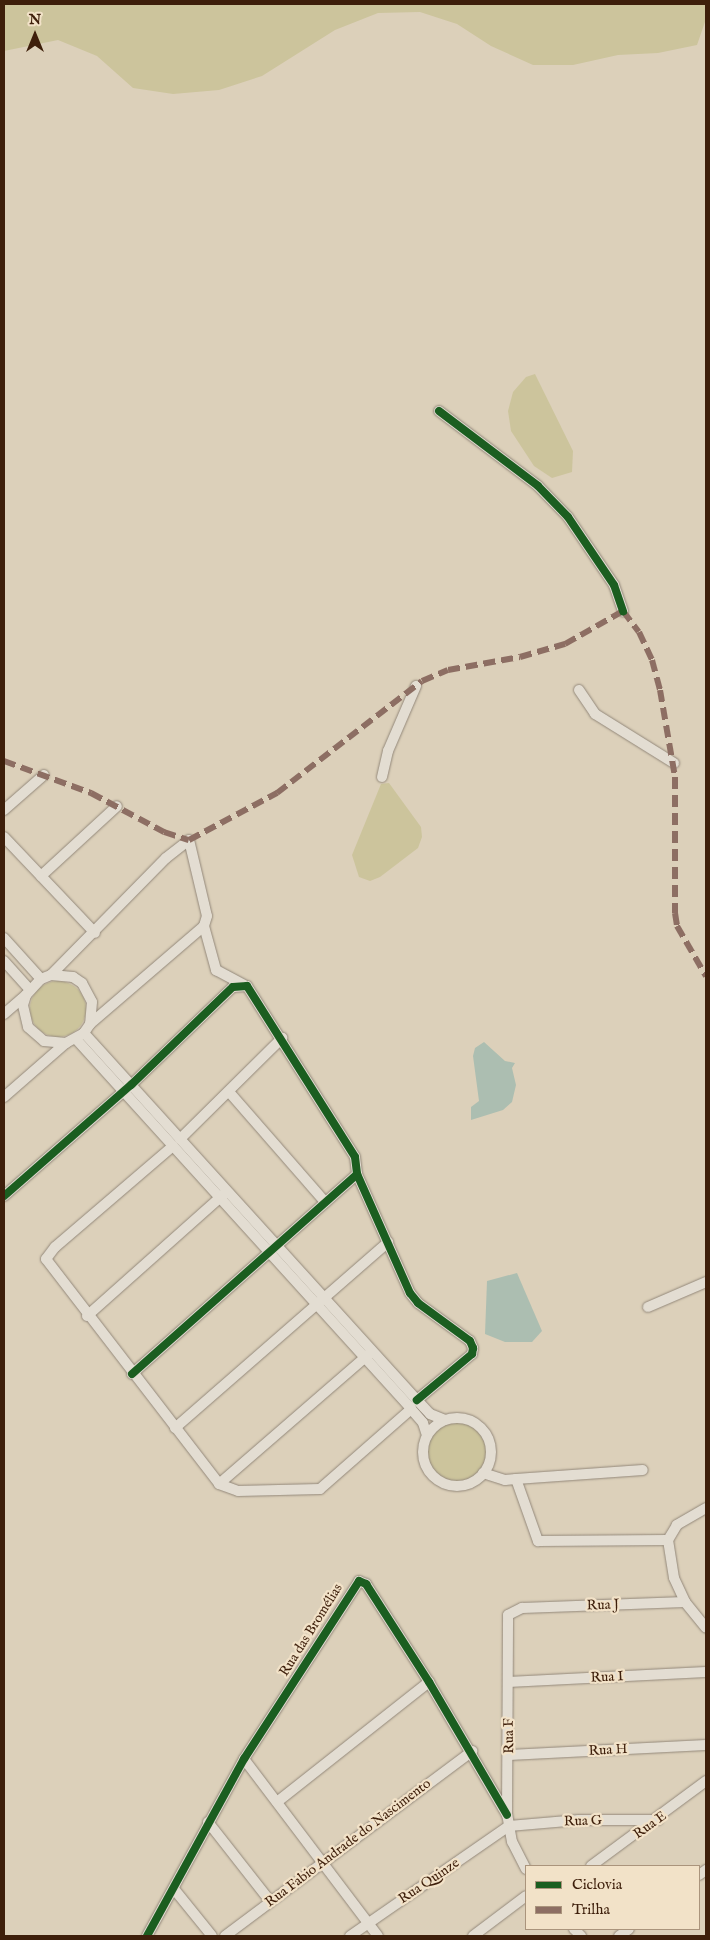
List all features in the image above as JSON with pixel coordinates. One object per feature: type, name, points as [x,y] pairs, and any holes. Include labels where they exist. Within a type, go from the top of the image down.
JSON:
[{"type":"street","points":[[439,411],[538,486],[568,517],[614,585],[623,612]]},
{"type":"street","points":[[382,777],[388,751],[416,686]]},
{"type":"street","points":[[579,690],[595,714],[674,762]]},
{"type":"street","points":[[4,810],[44,775]]},
{"type":"street","points":[[41,876],[117,806]]},
{"type":"street","points":[[4,837],[95,933]]},
{"type":"street","points":[[4,1014],[41,979],[51,975],[95,933],[166,858],[189,840],[207,916],[204,926],[216,970],[247,986],[282,1038],[355,1157],[356,1174],[388,1242],[405,1284],[418,1303],[470,1341],[473,1348],[472,1354],[320,1489],[238,1491],[219,1484],[87,1316],[46,1259],[55,1247],[230,1093],[282,1038]]},
{"type":"street","points":[[4,1097],[66,1043],[80,1036],[90,1024],[204,926]]},
{"type":"street","points":[[4,938],[41,979]]},
{"type":"street","points":[[4,961],[28,992],[24,1011],[28,1027],[44,1041],[66,1043]]},
{"type":"street","points":[[51,975],[73,978],[85,988],[92,1002],[90,1024]]},
{"type":"street","points":[[4,1196],[127,1088],[233,987],[247,986]]},
{"type":"street","points":[[80,1036],[414,1404],[444,1420],[468,1420],[486,1434],[490,1457],[483,1473],[469,1483],[457,1486],[435,1478],[423,1458],[427,1435],[414,1404]]},
{"type":"street","points":[[230,1093],[325,1202]]},
{"type":"street","points":[[132,1374],[356,1174]]},
{"type":"street","points":[[87,1316],[224,1194]]},
{"type":"street","points":[[175,1428],[388,1242]]},
{"type":"street","points":[[648,1307],[706,1282]]},
{"type":"street","points":[[219,1484],[368,1354]]},
{"type":"street","points":[[427,1435],[444,1420]]},
{"type":"street","points":[[483,1473],[504,1480],[643,1470]]},
{"type":"street","points":[[516,1479],[538,1542],[668,1540]]},
{"type":"street","points":[[706,1508],[677,1525],[668,1540],[674,1578],[685,1602],[706,1628]]},
{"type":"street","name":"Rua das Bromélias","points":[[147,1936],[244,1759],[359,1581],[366,1584],[429,1682],[472,1751],[507,1815]]},
{"type":"street","name":"Rua J","points":[[522,1608],[685,1602]]},
{"type":"street","name":"Rua F","points":[[522,1608],[511,1612],[507,1619],[509,1755],[507,1815],[516,1850],[525,1867]]},
{"type":"street","name":"Rua I","points":[[508,1682],[706,1672]]},
{"type":"street","points":[[277,1802],[429,1682]]},
{"type":"street","name":"Rua H","points":[[509,1755],[706,1745]]},
{"type":"street","name":"Rua Fabio Andrade do Nascimento","points":[[225,1936],[472,1751]]},
{"type":"street","points":[[244,1759],[378,1936]]},
{"type":"street","name":"Rua E","points":[[592,1865],[658,1820],[706,1781]]},
{"type":"street","name":"Rua G","points":[[509,1826],[580,1820],[658,1820]]},
{"type":"street","points":[[208,1822],[270,1901]]},
{"type":"street","name":"Rua Quinze","points":[[350,1936],[509,1826]]},
{"type":"street","points":[[174,1889],[212,1936]]},
{"type":"street","points":[[473,1936],[525,1897]]},
{"type":"shaded area","points":[[4,4],[706,4],[706,19],[697,45],[658,53],[618,55],[573,65],[533,65],[491,46],[457,24],[420,12],[378,13],[335,30],[262,76],[219,90],[173,94],[133,88],[97,56],[58,40],[4,51]]},
{"type":"shaded area","points":[[535,374],[573,451],[572,472],[552,478],[534,466],[511,431],[508,411],[513,392],[526,377]]},
{"type":"shaded area","points":[[389,783],[421,827],[422,837],[418,848],[380,877],[370,881],[359,877],[352,855],[381,784]]},
{"type":"shaded area","points":[[53,981],[63,981],[78,989],[84,998],[86,1009],[84,1020],[78,1029],[63,1037],[53,1037],[42,1032],[35,1025],[30,1014],[30,1004],[35,993],[42,986]]},
{"type":"shaded area","points":[[484,1042],[505,1061],[515,1063],[512,1068],[516,1085],[512,1102],[503,1110],[471,1120],[471,1107],[479,1101],[473,1056],[475,1048]]},
{"type":"shaded area","points":[[517,1273],[542,1331],[532,1342],[505,1342],[485,1334],[487,1281]]},
{"type":"shaded area","points":[[457,1423],[468,1425],[481,1436],[486,1452],[484,1463],[473,1476],[457,1481],[446,1479],[433,1468],[428,1452],[430,1441],[441,1428]]},
{"type":"marked path","points":[[4,761],[91,793],[164,832],[189,840],[277,793],[422,681],[448,670],[520,657],[565,644],[623,611],[639,632],[652,660],[660,690],[675,777],[675,913],[677,926],[706,976]]},
{"type":"cycle path","points":[[439,411],[538,486],[568,517],[614,585],[623,611]]},
{"type":"cycle path","points":[[4,1196],[131,1085],[233,987],[247,986],[355,1157],[357,1174],[410,1293],[418,1303],[470,1341],[473,1348],[472,1354],[417,1400]]},
{"type":"cycle path","points":[[132,1374],[357,1174]]},
{"type":"cycle path","points":[[147,1936],[244,1759],[359,1581],[366,1584],[429,1682],[507,1815]]}]
